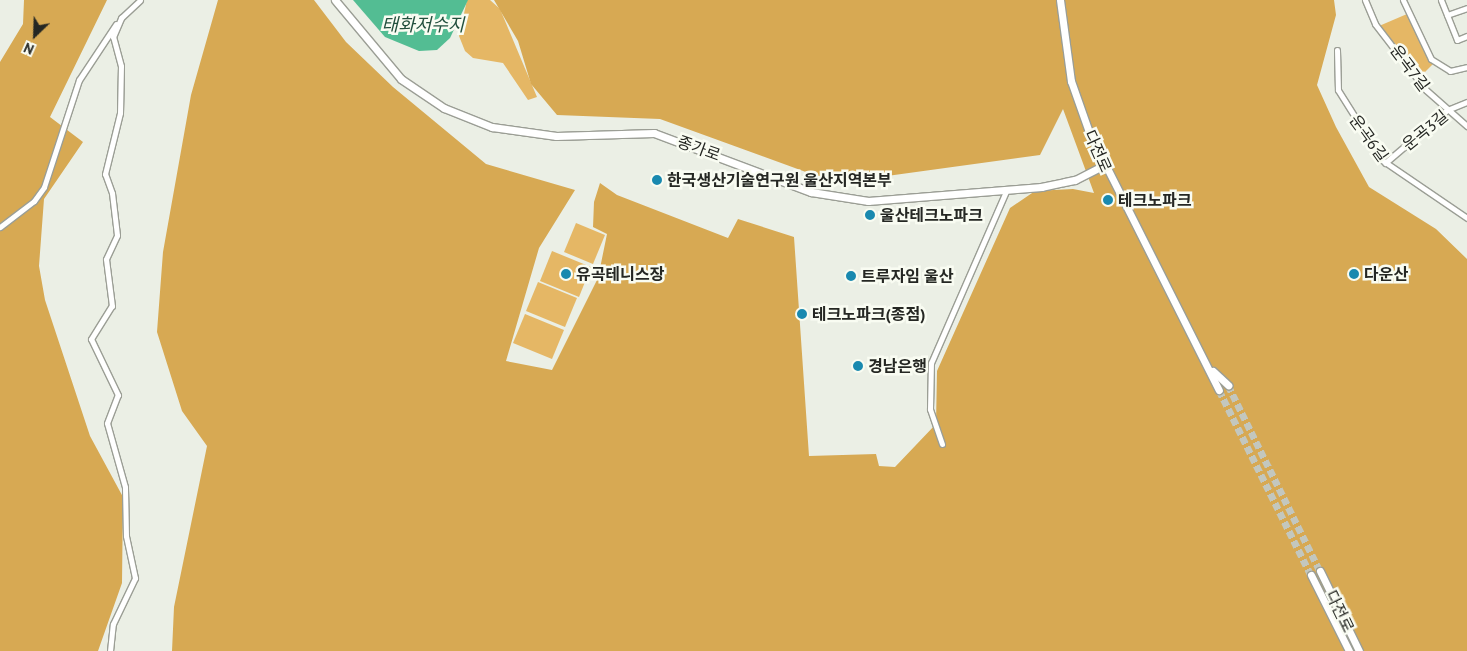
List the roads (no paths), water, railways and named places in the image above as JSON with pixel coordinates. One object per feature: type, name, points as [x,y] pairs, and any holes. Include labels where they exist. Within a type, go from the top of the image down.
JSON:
[{"type":"main road","name":"종가로","points":[[335,0],[401,79],[444,108],[492,127],[556,136],[654,133],[798,188],[849,199],[1006,191],[1075,180],[1103,166]]},
{"type":"main road","name":"다전로","points":[[1060,0],[1071,81],[1103,166],[1211,369],[1219,390]]},
{"type":"main road","name":"다전로","points":[[1211,369],[1228,385]]},
{"type":"main road","name":"다전로","points":[[1320,571],[1359,651]]},
{"type":"main road","name":"다전로","points":[[1311,575],[1349,651]]},
{"type":"street","points":[[0,227],[34,201],[44,187],[79,80],[121,18],[140,0]]},
{"type":"street","name":"운곡7길","points":[[1366,0],[1375,24],[1447,110],[1467,126]]},
{"type":"street","points":[[1404,0],[1431,59],[1450,71],[1467,67]]},
{"type":"street","points":[[1440,0],[1457,40],[1467,36]]},
{"type":"street","points":[[1448,16],[1467,8]]},
{"type":"street","points":[[110,651],[113,624],[135,578],[126,536],[125,486],[107,423],[118,395],[91,339],[112,306],[106,259],[117,235],[112,193],[105,174],[120,113],[121,66],[113,37],[121,18]]},
{"type":"street","name":"운곡6길","points":[[1337,50],[1338,90],[1386,163],[1467,218]]},
{"type":"street","name":"운곡3길","points":[[1386,163],[1447,110],[1467,102]]},
{"type":"street","points":[[942,444],[930,409],[931,363],[1006,191]]},
{"type":"water","name":"태화저수지","points":[[353,0],[468,0],[450,38],[437,50],[419,51],[385,37]]},
{"type":"tunnel","points":[[1228,385],[1320,571]]},
{"type":"tunnel","points":[[1219,390],[1311,575]]},
{"type":"place","name":"한국생산기술연구원 울산지역본부","points":[[657,180]]},
{"type":"place","name":"테크노파크","points":[[1108,200]]},
{"type":"place","name":"울산테크노파크","points":[[870,215]]},
{"type":"place","name":"유곡테니스장","points":[[566,274]]},
{"type":"place","name":"다운산","points":[[1354,274]]},
{"type":"place","name":"트루자임 울산","points":[[851,276]]},
{"type":"place","name":"테크노파크(종점)","points":[[802,314]]},
{"type":"place","name":"경남은행","points":[[858,366]]}]
